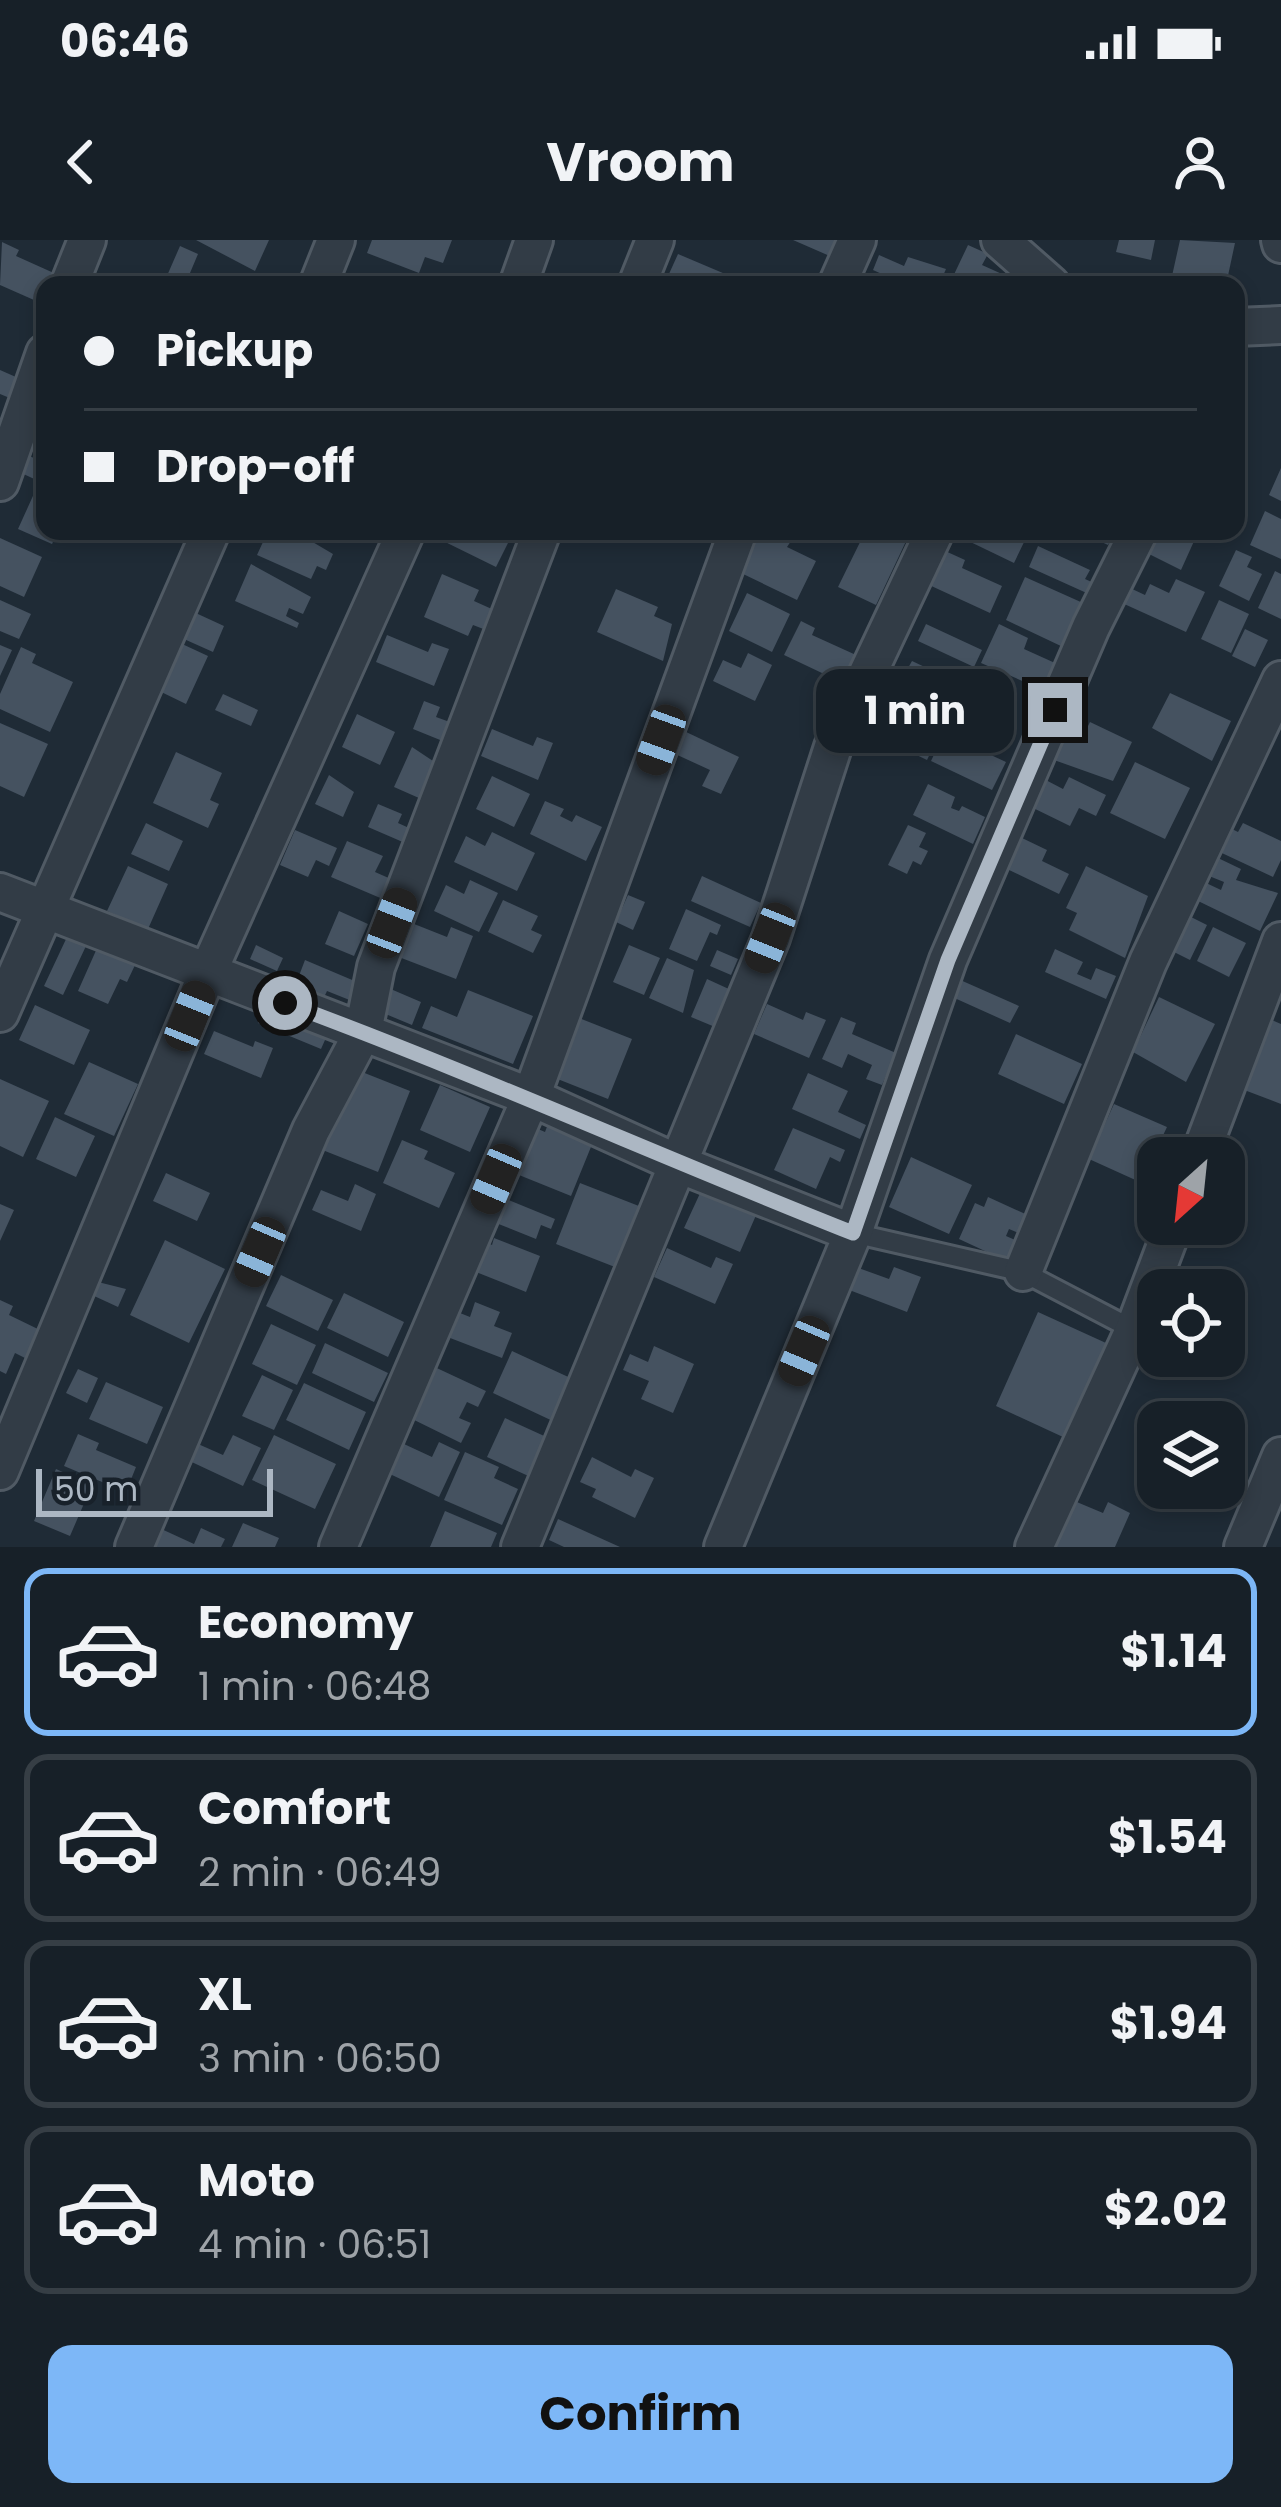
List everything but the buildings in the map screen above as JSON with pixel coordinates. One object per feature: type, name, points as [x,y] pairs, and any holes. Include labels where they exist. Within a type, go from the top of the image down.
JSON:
[{"type":"street","points":[[73,276],[87,240]]},
{"type":"street","points":[[322,276],[336,240]]},
{"type":"street","points":[[521,276],[534,240]]},
{"type":"street","points":[[641,276],[655,240]]},
{"type":"street","points":[[841,276],[857,240]]},
{"type":"street","points":[[1000,240],[1041,276]]},
{"type":"street","points":[[1245,330],[1281,325]]},
{"type":"street","points":[[0,482],[36,379]]},
{"type":"street","points":[[0,1013],[207,540]]},
{"type":"street","points":[[0,1471],[207,974],[402,540]]},
{"type":"street","points":[[134,1547],[311,1130],[363,1032],[376,967],[539,540]]},
{"type":"street","points":[[338,1547],[531,1097],[735,540]]},
{"type":"street","points":[[520,1547],[681,1165],[770,938],[833,747],[931,540]]},
{"type":"street","points":[[722,1547],[853,1233],[948,960],[1090,627],[1134,540]]},
{"type":"street","points":[[1023,1272],[1148,962],[1281,680]]},
{"type":"street","points":[[0,892],[531,1097],[681,1165],[853,1233]]},
{"type":"street","points":[[1207,1137],[1281,941]]},
{"type":"street","points":[[1034,1547],[1134,1330],[1166,1245]]},
{"type":"street","points":[[1243,1547],[1281,1456]]},
{"type":"lane","points":[[853,1233],[1023,1272],[1134,1330]]},
{"type":"route","points":[[285,1003],[531,1097],[681,1165],[853,1233],[948,960],[1055,710]]}]
